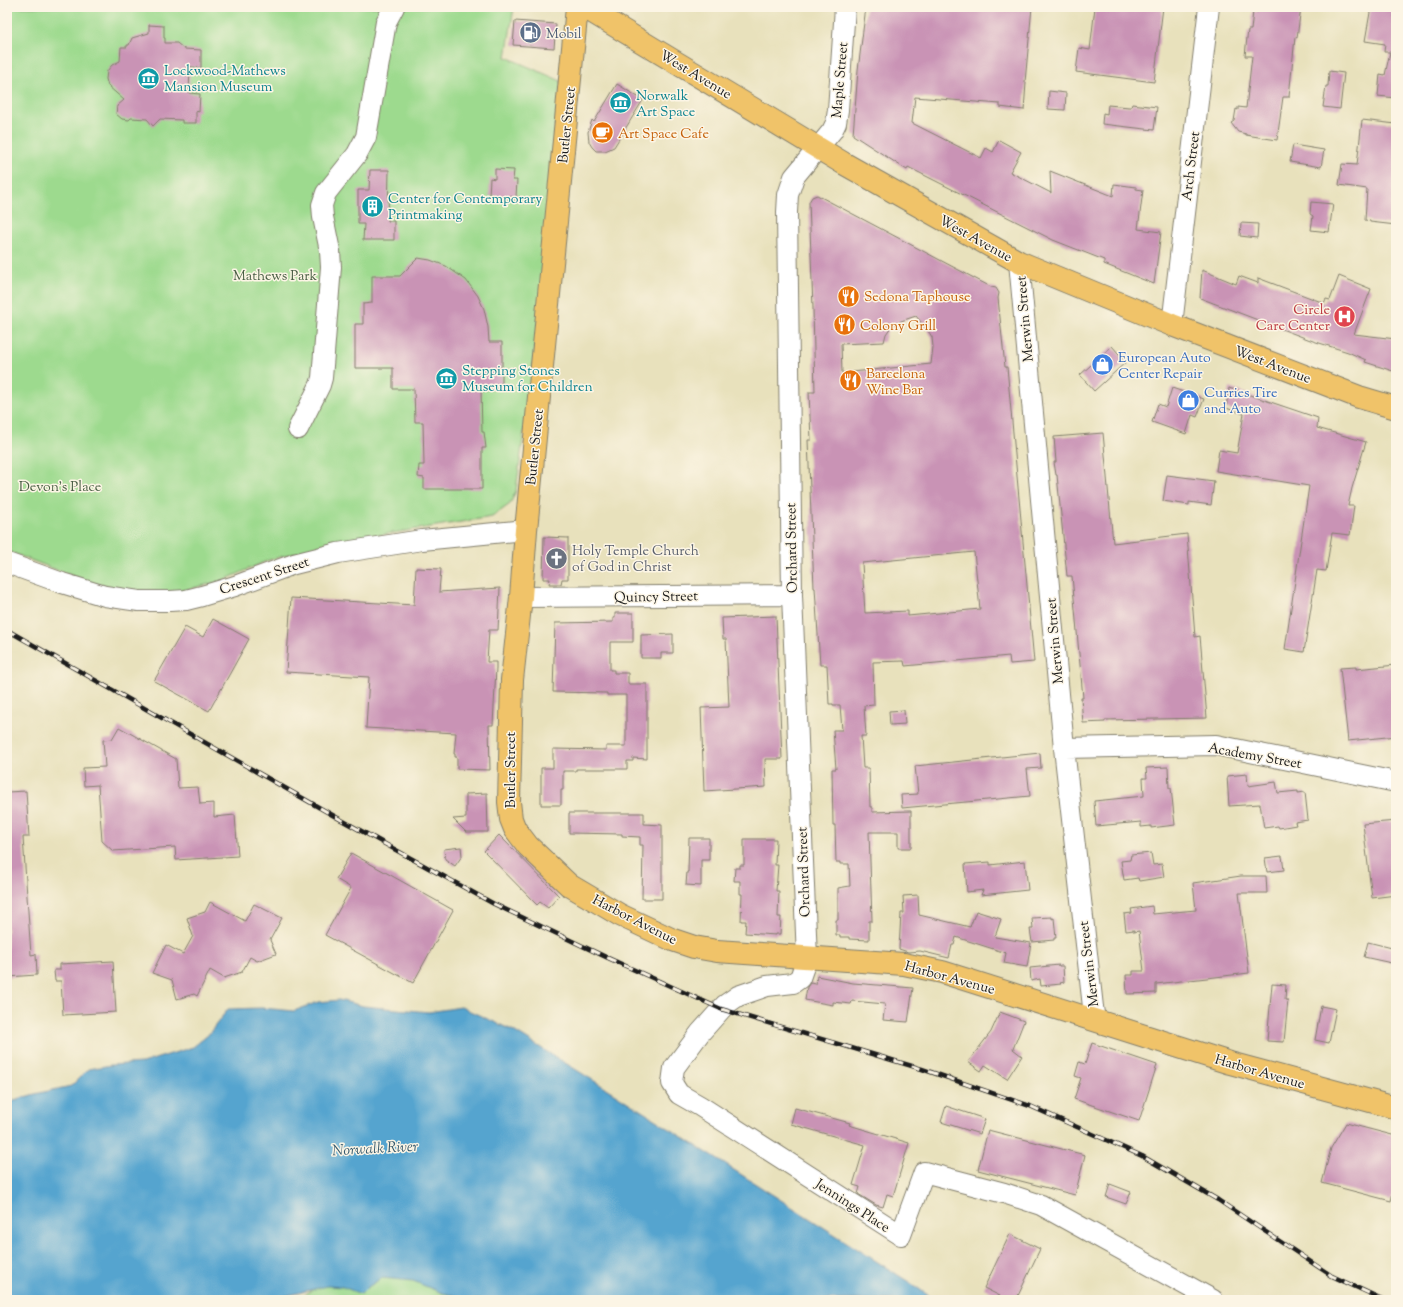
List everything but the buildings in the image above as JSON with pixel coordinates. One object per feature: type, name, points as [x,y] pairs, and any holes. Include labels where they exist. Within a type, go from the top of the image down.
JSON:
[{"type":"main road","name":"Butler Street","points":[[521,838],[511,819],[509,797],[512,680],[577,7]]},
{"type":"main road","name":"West Avenue","points":[[584,7],[818,148],[1019,262],[1172,325],[1359,397],[1396,408]]},
{"type":"main road","name":"Harbor Avenue","points":[[521,838],[569,885],[620,916],[673,940],[694,947],[807,958],[904,964],[942,972],[1230,1063],[1396,1108]]},
{"type":"street","points":[[298,429],[322,378],[331,267],[329,240],[322,211],[324,198],[333,183],[356,154],[366,137],[386,22],[394,7]]},
{"type":"street","name":"Maple Street","points":[[818,148],[832,131],[836,123],[845,7]]},
{"type":"street","name":"Arch Street","points":[[1172,325],[1209,7]]},
{"type":"street","name":"Orchard Street","points":[[807,958],[792,595],[787,201],[794,177],[818,148]]},
{"type":"street","name":"Merwin Street","points":[[1019,262],[1064,748],[1095,1020]]},
{"type":"street","name":"Crescent Street","points":[[7,563],[62,583],[105,596],[139,601],[186,600],[235,586],[294,564],[338,553],[422,540],[526,530]]},
{"type":"street","name":"Quincy Street","points":[[521,597],[792,595]]},
{"type":"street","name":"Academy Street","points":[[1064,748],[1216,745],[1396,782]]},
{"type":"street","name":"Jennings Place","points":[[807,958],[800,978],[793,983],[768,986],[738,996],[721,1009],[674,1068],[672,1083],[679,1094],[901,1235],[924,1172],[1004,1193],[1041,1206],[1213,1300]]},
{"type":"green space","name":"Mathews Park","points":[[7,7],[514,7],[506,57],[561,81],[550,167],[541,304],[516,491],[510,504],[492,517],[337,542],[269,560],[222,581],[166,593],[123,590],[91,583],[7,551]]},
{"type":"green space","points":[[390,1271],[503,1300],[293,1300],[302,1297],[331,1277]]},
{"type":"water","name":"Norwalk River","points":[[339,1000],[363,1006],[429,1012],[461,1007],[512,1030],[612,1092],[935,1300],[474,1300],[442,1293],[413,1281],[382,1278],[368,1287],[361,1294],[343,1287],[327,1286],[269,1300],[7,1300],[7,1102],[71,1086],[88,1069],[111,1065],[142,1063],[193,1047],[208,1035],[228,1009],[262,1008],[294,1011],[318,1002]]},
{"type":"railway","points":[[7,630],[336,817],[494,904],[721,1009],[922,1069],[1030,1106],[1142,1156],[1218,1200],[1332,1276],[1384,1300]]},
{"type":"place","name":"Mobil","points":[[530,33]]},
{"type":"place","name":"Lockwood-Mathews Mansion Museum","points":[[148,78]]},
{"type":"place","name":"Norwalk Art Space","points":[[620,103]]},
{"type":"place","name":"Art Space Cafe","points":[[602,133]]},
{"type":"place","name":"Center for Contemporary Printmaking","points":[[373,206]]},
{"type":"place","name":"Sedona Taphouse","points":[[849,296]]},
{"type":"place","name":"Circle Care Center","points":[[1345,317]]},
{"type":"place","name":"Colony Grill","points":[[844,325]]},
{"type":"place","name":"European Auto Center Repair","points":[[1102,365]]},
{"type":"place","name":"Stepping Stones Museum for Children","points":[[447,378]]},
{"type":"place","name":"Barcelona Wine Bar","points":[[850,381]]},
{"type":"place","name":"Curries Tire and Auto","points":[[1188,400]]},
{"type":"place","name":"Holy Temple Church of God in Christ","points":[[556,558]]},
{"type":"park label","name":"Devon’s Place","points":[[60,486]]}]
